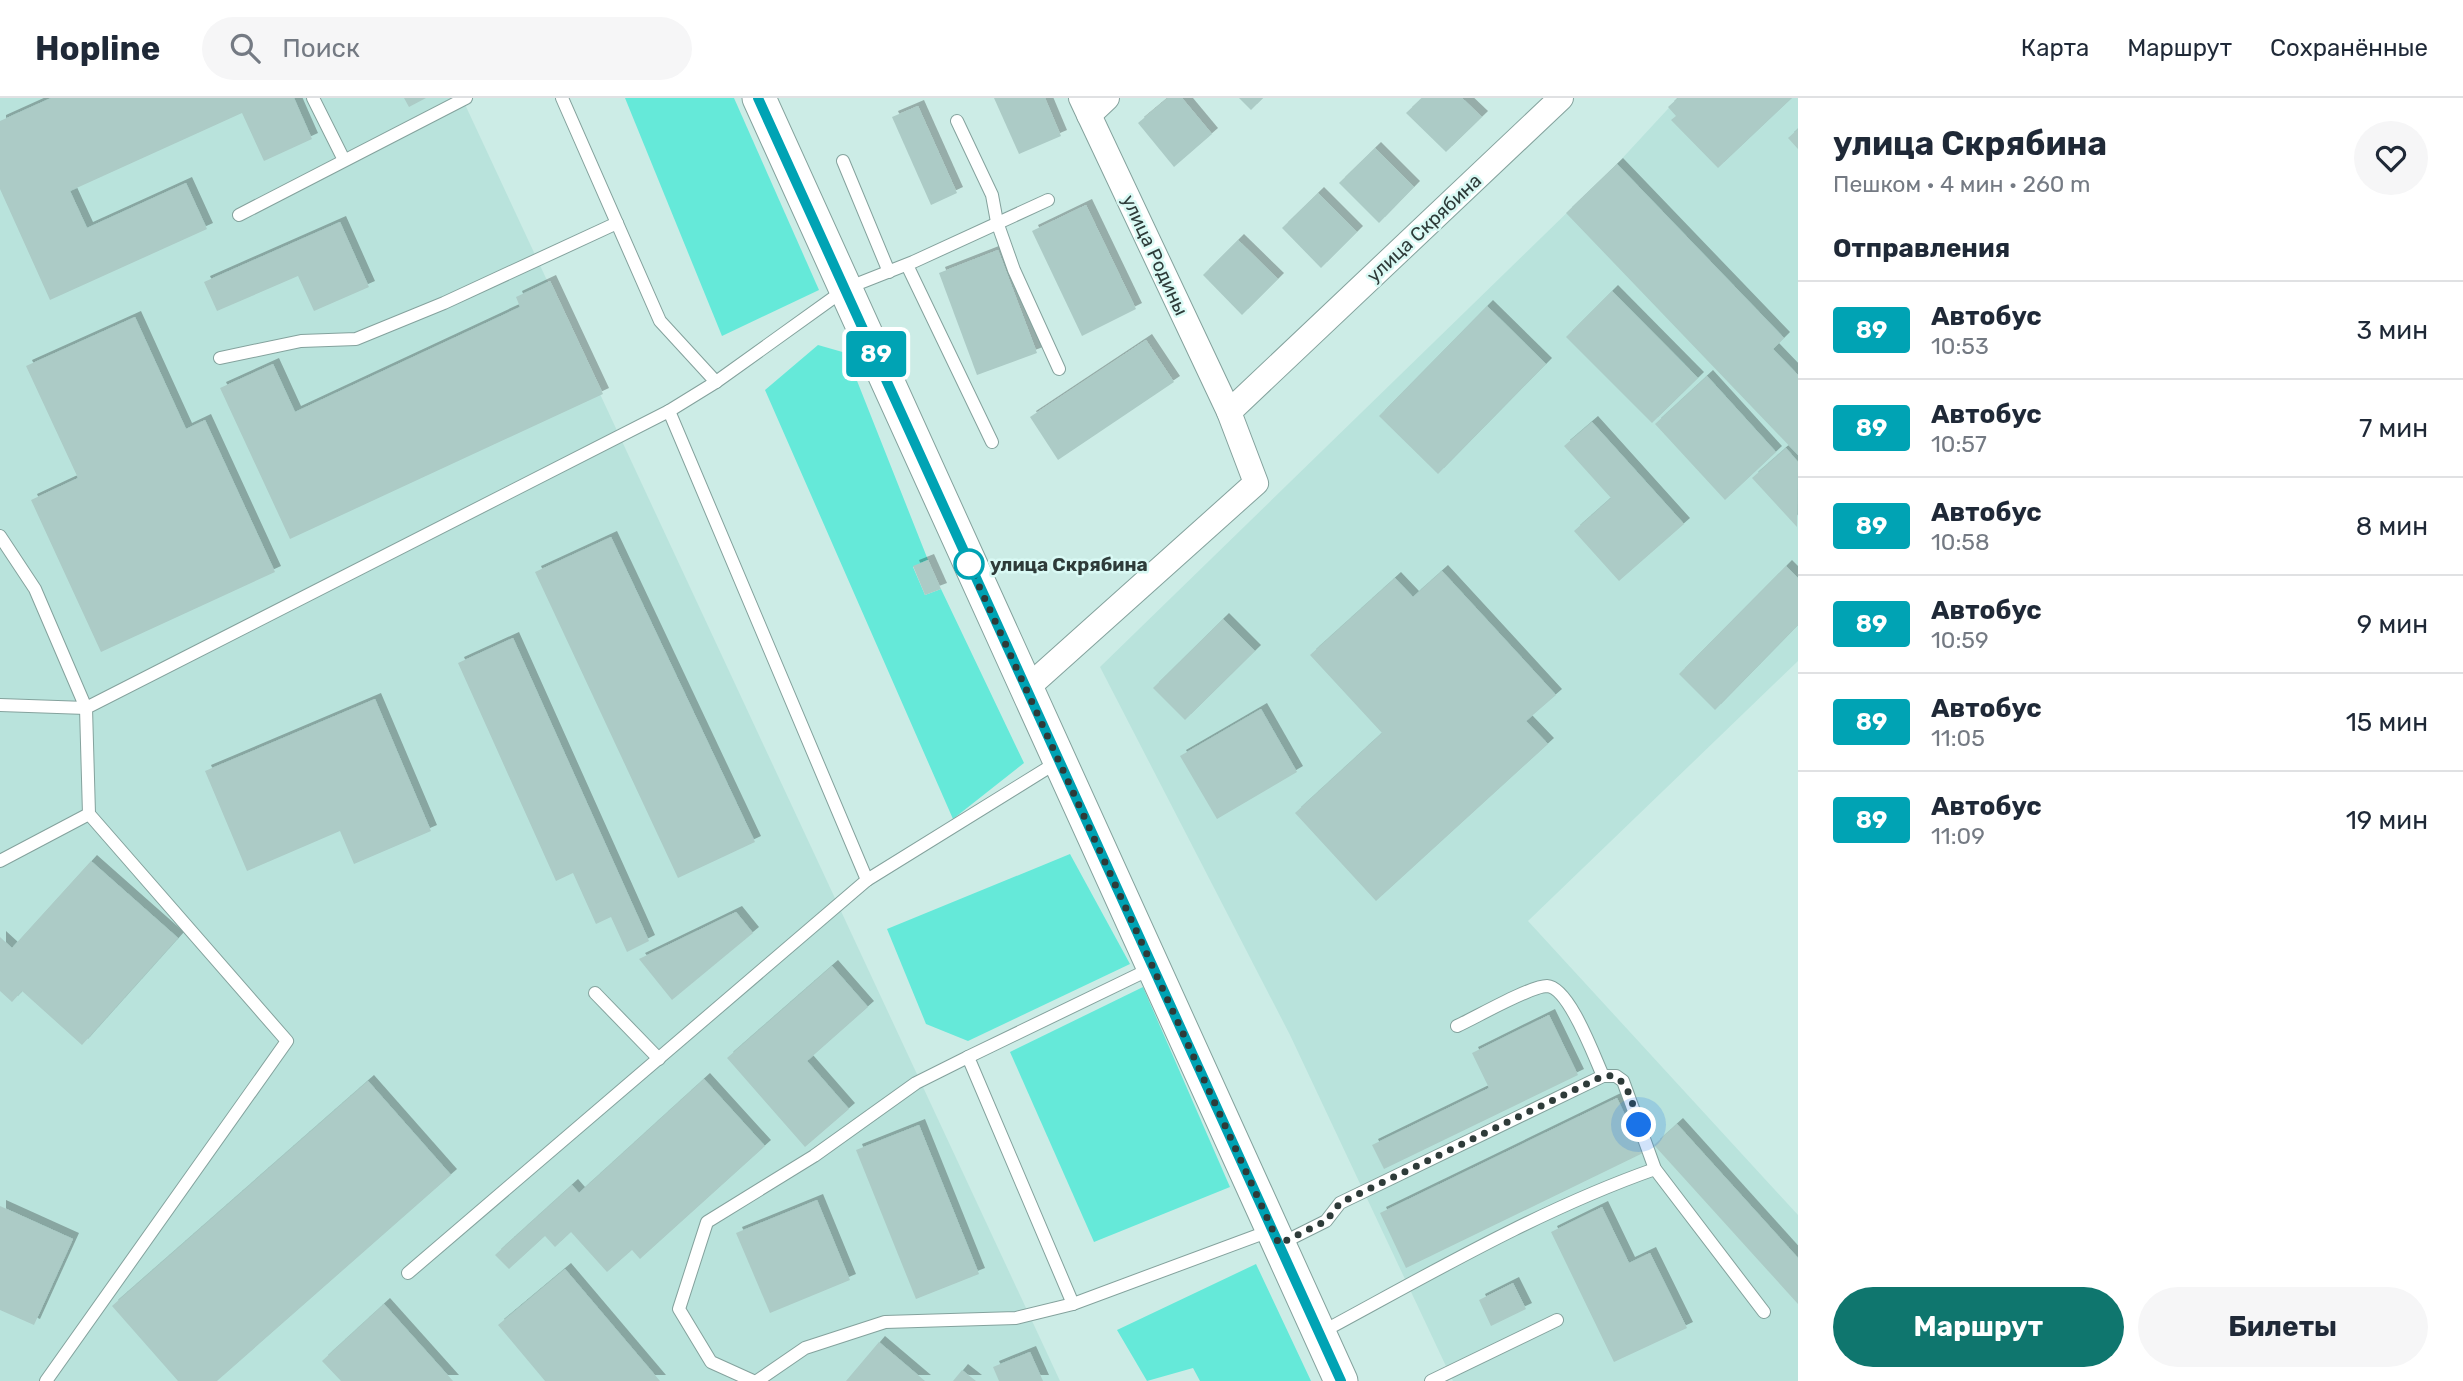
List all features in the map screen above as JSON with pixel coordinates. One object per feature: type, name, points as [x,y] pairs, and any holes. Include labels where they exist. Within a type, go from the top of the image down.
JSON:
[{"type":"street","points":[[758,98],[847,288],[1341,1381]]},
{"type":"street","name":"улица Скрябина","points":[[1229,412],[1561,98]]},
{"type":"street","name":"улица Родины","points":[[1092,104],[1229,412]]},
{"type":"street","points":[[1026,689],[1256,483],[1229,412]]},
{"type":"lane","points":[[313,98],[344,160]]},
{"type":"lane","points":[[239,215],[467,98]]},
{"type":"lane","points":[[562,98],[660,321],[716,382]]},
{"type":"lane","points":[[957,121],[992,195],[997,222],[1014,270],[1059,369]]},
{"type":"lane","points":[[843,161],[890,272]]},
{"type":"lane","points":[[0,705],[86,708],[669,411],[716,382],[847,288],[907,265],[1048,200]]},
{"type":"lane","points":[[220,358],[301,341],[356,339],[444,303],[617,223]]},
{"type":"lane","points":[[907,265],[992,442]]},
{"type":"lane","points":[[669,411],[867,880]]},
{"type":"lane","points":[[0,536],[35,589],[86,708],[89,814],[287,1041],[46,1381]]},
{"type":"lane","points":[[408,1273],[867,880],[1059,761]]},
{"type":"lane","points":[[0,861],[89,814]]},
{"type":"lane","points":[[1154,967],[916,1083],[814,1156],[707,1222],[679,1309],[711,1362],[755,1381],[805,1348],[885,1322],[1016,1318],[1073,1304],[1326,1221],[1340,1203],[1603,1076],[1616,1076],[1623,1081],[1655,1169],[1764,1312]]},
{"type":"lane","points":[[1457,1026],[1537,988],[1553,988],[1565,997],[1603,1076]]},
{"type":"lane","points":[[596,993],[659,1059]]},
{"type":"lane","points":[[968,1057],[1073,1304]]},
{"type":"lane","points":[[1320,1333],[1464,1255],[1616,1182],[1655,1169]]},
{"type":"lane","points":[[1431,1381],[1558,1320]]},
{"type":"shaded area","points":[[0,98],[462,98],[1060,1381],[0,1381]]},
{"type":"shaded area","points":[[625,98],[734,98],[819,290],[722,336]]},
{"type":"shaded area","points":[[1678,98],[1798,98],[1798,661],[1528,921],[1798,1215],[1798,1381],[1453,1381],[1290,1035],[1100,667],[1617,164]]},
{"type":"shaded area","points":[[818,345],[846,353],[928,560],[913,567],[925,595],[941,589],[1024,763],[953,819],[765,390]]},
{"type":"shaded area","points":[[1070,854],[1130,964],[968,1041],[926,1024],[887,929]]},
{"type":"shaded area","points":[[1143,987],[1230,1187],[1094,1242],[1010,1052]]},
{"type":"shaded area","points":[[1256,1264],[1311,1381],[1200,1381],[1193,1368],[1147,1381],[1117,1330]]},
{"type":"building","points":[[51,98],[294,98],[312,139],[264,161],[242,113],[70,191],[87,228],[186,183],[207,229],[50,300],[0,189],[0,121]]},
{"type":"building","points":[[404,98],[426,98],[409,107]]},
{"type":"building","points":[[994,98],[1045,98],[1061,136],[1019,154]]},
{"type":"building","points":[[1168,98],[1182,98],[1212,134],[1174,167],[1138,123]]},
{"type":"building","points":[[1239,98],[1263,98],[1251,110]]},
{"type":"building","points":[[1422,98],[1462,98],[1482,117],[1446,152],[1406,113]]},
{"type":"building","points":[[1678,98],[1792,98],[1718,168],[1671,120],[1676,116],[1668,107]]},
{"type":"building","points":[[918,106],[957,193],[931,205],[892,117]]},
{"type":"building","points":[[1798,129],[1798,149],[1788,138]]},
{"type":"building","points":[[1375,148],[1414,187],[1379,223],[1339,183]]},
{"type":"building","points":[[1617,164],[1784,338],[1773,349],[1798,375],[1798,455],[1566,213]]},
{"type":"building","points":[[1318,193],[1357,232],[1321,268],[1282,228]]},
{"type":"building","points":[[1086,205],[1136,309],[1082,336],[1032,231]]},
{"type":"building","points":[[340,222],[369,287],[314,311],[298,276],[217,311],[204,282]]},
{"type":"building","points":[[1238,240],[1278,279],[1242,315],[1203,275]]},
{"type":"building","points":[[998,250],[1037,353],[977,375],[939,273]]},
{"type":"building","points":[[550,281],[603,394],[290,539],[220,388],[273,364],[295,412],[520,307],[516,297]]},
{"type":"building","points":[[1612,291],[1698,378],[1652,423],[1566,337]]},
{"type":"building","points":[[1487,306],[1546,364],[1438,474],[1379,416]]},
{"type":"building","points":[[135,317],[186,429],[205,420],[275,572],[101,652],[31,500],[78,478],[26,366]]},
{"type":"building","points":[[1146,340],[1174,382],[1058,460],[1030,417]]},
{"type":"building","points":[[1707,376],[1776,452],[1725,500],[1655,424]]},
{"type":"building","points":[[1592,422],[1684,524],[1619,581],[1574,531],[1611,498],[1564,446]]},
{"type":"building","points":[[1786,448],[1798,462],[1797,527],[1752,478]]},
{"type":"building","points":[[611,537],[755,842],[678,878],[535,572]]},
{"type":"building","points":[[928,560],[941,589],[925,595],[913,566]]},
{"type":"building","points":[[1786,566],[1798,578],[1798,625],[1715,710],[1679,674]]},
{"type":"building","points":[[1442,571],[1556,695],[1526,721],[1548,744],[1376,901],[1295,813],[1382,733],[1310,655],[1395,578],[1413,597]]},
{"type":"building","points":[[1223,619],[1255,651],[1185,720],[1153,688]]},
{"type":"building","points":[[513,638],[649,941],[627,952],[611,917],[596,924],[573,873],[556,881],[458,663]]},
{"type":"building","points":[[375,699],[431,831],[354,864],[340,831],[247,871],[205,771]]},
{"type":"building","points":[[1261,709],[1297,772],[1217,819],[1180,756]]},
{"type":"building","points":[[91,861],[178,938],[82,1045],[22,991],[12,1002],[0,991],[0,937],[12,948]]},
{"type":"building","points":[[736,912],[753,933],[672,1000],[639,959]]},
{"type":"building","points":[[832,966],[868,1007],[807,1061],[849,1109],[805,1147],[727,1058]]},
{"type":"building","points":[[1549,1015],[1578,1075],[1384,1169],[1372,1145],[1489,1088],[1472,1053]]},
{"type":"building","points":[[704,1079],[765,1146],[640,1259],[632,1250],[607,1272],[571,1232],[555,1247],[545,1236],[509,1269],[495,1255],[572,1185],[579,1193]]},
{"type":"building","points":[[368,1081],[451,1175],[217,1381],[178,1381],[112,1306]]},
{"type":"building","points":[[1617,1098],[1643,1153],[1406,1268],[1380,1213]]},
{"type":"building","points":[[1677,1124],[1798,1258],[1798,1304],[1654,1145]]},
{"type":"building","points":[[919,1125],[979,1274],[916,1299],[856,1150]]},
{"type":"building","points":[[817,1200],[850,1280],[770,1313],[736,1233]]},
{"type":"building","points":[[0,1206],[73,1239],[34,1325],[0,1310]]},
{"type":"building","points":[[1602,1207],[1629,1263],[1650,1253],[1687,1328],[1614,1362],[1551,1232]]},
{"type":"building","points":[[565,1269],[660,1381],[545,1381],[498,1325]]},
{"type":"building","points":[[1513,1283],[1526,1309],[1491,1326],[1479,1300]]},
{"type":"building","points":[[384,1304],[453,1381],[341,1381],[322,1361]]},
{"type":"building","points":[[879,1342],[925,1381],[846,1381]]},
{"type":"building","points":[[1030,1352],[1043,1381],[999,1381],[993,1367]]},
{"type":"building","points":[[962,1370],[976,1381],[953,1381]]},
{"type":"bus line","name":"89","points":[[758,98],[847,288],[926,468],[1341,1381]]},
{"type":"place","name":"улица Скрябина","points":[[969,564]]},
{"type":"route","points":[[969,564],[1279,1244],[1326,1221],[1340,1203],[1603,1076],[1611,1074],[1623,1081],[1639,1125]]}]
